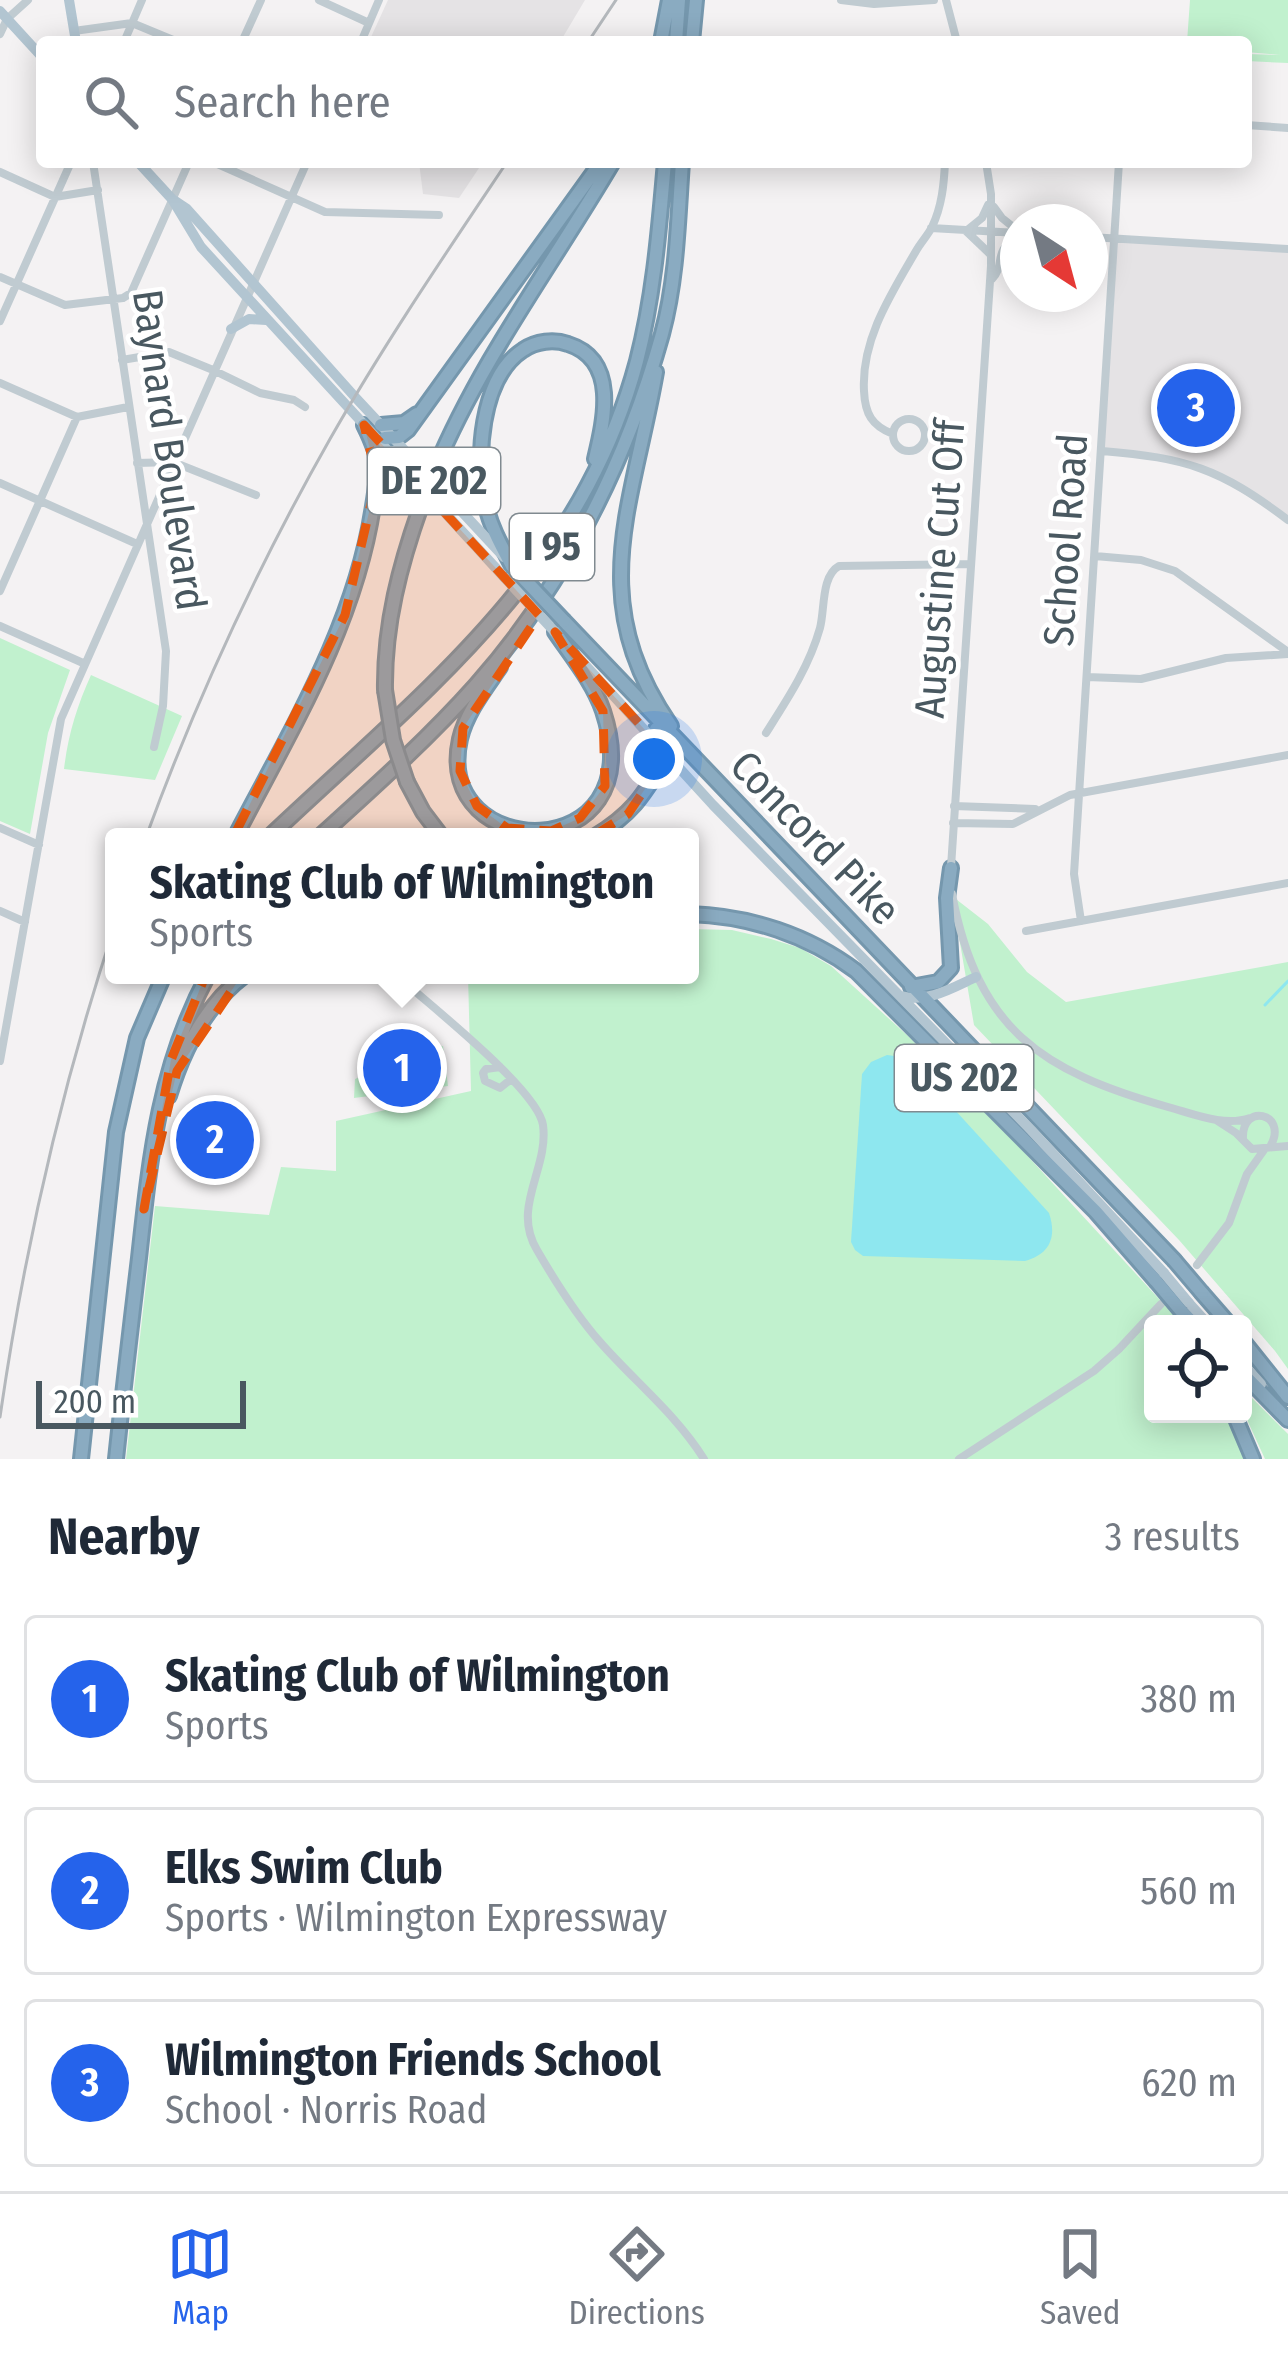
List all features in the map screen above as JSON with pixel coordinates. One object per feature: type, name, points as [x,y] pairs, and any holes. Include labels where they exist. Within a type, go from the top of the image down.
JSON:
[{"type":"highway","points":[[662,36],[669,0]]},
{"type":"highway","points":[[676,36],[679,0]]},
{"type":"highway","points":[[693,36],[696,0]]},
{"type":"highway","points":[[386,434],[408,430],[597,168]]},
{"type":"highway","points":[[435,828],[407,782],[393,740],[385,690],[393,603],[404,555],[454,424],[610,168]]},
{"type":"highway","name":"I 95","points":[[278,828],[475,641],[540,565],[572,517],[626,397],[650,300],[664,168]]},
{"type":"highway","name":"I 95","points":[[329,828],[475,686],[529,619],[577,543],[622,450],[663,331],[682,168]]},
{"type":"highway","name":"US 202","points":[[663,331],[623,538],[620,601],[640,675],[692,757]]},
{"type":"highway","points":[[508,572],[485,504],[480,459],[484,427],[490,399],[512,360],[524,349],[553,342],[573,346],[594,362],[605,409],[593,464],[540,565]]},
{"type":"highway","points":[[240,828],[323,665],[360,568],[377,478],[375,452],[364,425]]},
{"type":"highway","points":[[513,828],[492,820],[471,798],[460,771],[460,738],[479,698],[535,621],[577,543]]},
{"type":"highway","name":"Concord Pike","points":[[508,572],[692,757],[1221,1315]]},
{"type":"highway","points":[[557,828],[580,818],[602,794],[610,768],[609,733],[598,699],[560,627]]},
{"type":"highway","points":[[609,828],[636,806],[668,755],[666,742],[622,685]]},
{"type":"highway","points":[[911,987],[938,982],[951,968],[946,898],[951,868]]},
{"type":"highway","name":"US 202","points":[[699,918],[772,927],[813,944],[865,979],[1160,1277],[1187,1315]]},
{"type":"highway","points":[[81,1459],[116,1132],[137,1038],[160,984]]},
{"type":"highway","points":[[116,1459],[144,1209],[166,1076],[204,984]]},
{"type":"highway","points":[[144,1209],[177,1072],[194,1033],[236,984]]},
{"type":"highway","points":[[1252,1349],[1288,1384]]},
{"type":"highway","points":[[1252,1351],[1288,1397]]},
{"type":"highway","points":[[1252,1383],[1288,1418]]},
{"type":"highway","points":[[1238,1423],[1253,1459]]},
{"type":"main road","points":[[69,0],[75,36]]},
{"type":"main road","points":[[3,15],[36,51]]},
{"type":"main road","name":"DE 202","points":[[144,168],[172,199],[201,247],[351,402]]},
{"type":"main road","name":"DE 202","points":[[172,199],[187,208],[254,282],[351,402]]},
{"type":"main road","points":[[246,296],[261,301],[386,434]]},
{"type":"main road","points":[[231,329],[249,319],[270,321]]},
{"type":"main road","name":"Concord Pike","points":[[351,402],[364,425],[508,572]]},
{"type":"main road","name":"Concord Pike","points":[[351,402],[449,498],[508,572]]},
{"type":"main road","name":"Concord Pike","points":[[560,627],[668,755],[1122,1225],[1160,1277]]},
{"type":"main road","points":[[898,995],[922,998],[976,976]]},
{"type":"main road","points":[[1252,1375],[1288,1418]]},
{"type":"street","points":[[0,34],[3,15],[28,0]]},
{"type":"street","points":[[127,36],[142,0]]},
{"type":"street","points":[[245,36],[261,0]]},
{"type":"street","points":[[319,0],[369,22]]},
{"type":"street","points":[[363,36],[379,0]]},
{"type":"street","points":[[846,0],[874,4],[934,0]]},
{"type":"street","points":[[946,0],[955,36]]},
{"type":"street","points":[[75,36],[132,23],[163,36]]},
{"type":"street","points":[[1252,125],[1288,128]]},
{"type":"street","points":[[0,321],[68,168]]},
{"type":"street","name":"Baynard Boulevard","points":[[94,168],[166,651],[163,706],[154,747]]},
{"type":"street","points":[[0,277],[64,305],[131,293],[186,168]]},
{"type":"street","points":[[226,168],[335,214],[439,215]]},
{"type":"street","points":[[0,1061],[58,727],[305,168]]},
{"type":"street","points":[[893,434],[899,423],[909,419],[919,423],[925,435],[920,446],[908,451],[870,419],[863,387],[866,359],[872,332],[932,228],[945,168]]},
{"type":"street","name":"Augustine Cut Off","points":[[987,168],[992,257],[951,868],[961,937],[976,976],[1007,1022],[1066,1071],[1123,1094],[1214,1119]]},
{"type":"street","name":"School Road","points":[[1081,921],[1074,874],[1119,168]]},
{"type":"street","points":[[0,172],[56,196],[98,190]]},
{"type":"street","points":[[966,231],[982,218],[991,198]]},
{"type":"street","points":[[991,198],[1000,214]]},
{"type":"street","points":[[932,228],[1000,233]]},
{"type":"street","points":[[966,231],[992,257]]},
{"type":"street","points":[[1108,238],[1288,249]]},
{"type":"street","points":[[990,279],[997,273],[1000,253]]},
{"type":"street","points":[[122,359],[169,352],[260,393],[294,400],[304,407]]},
{"type":"street","points":[[0,383],[77,417],[129,407]]},
{"type":"street","points":[[0,591],[77,417]]},
{"type":"street","points":[[1102,451],[1159,456],[1199,467],[1233,482],[1288,520]]},
{"type":"street","points":[[137,463],[173,462],[256,495]]},
{"type":"street","points":[[0,483],[137,544]]},
{"type":"street","points":[[1095,556],[1141,560],[1175,571],[1288,653]]},
{"type":"street","points":[[766,733],[810,655],[833,568],[970,564]]},
{"type":"street","points":[[0,626],[83,663]]},
{"type":"street","points":[[1087,677],[1141,679],[1226,658],[1288,653]]},
{"type":"street","points":[[953,823],[1013,824],[1060,798],[1288,755]]},
{"type":"street","points":[[954,806],[1042,808]]},
{"type":"street","points":[[0,828],[39,845]]},
{"type":"street","points":[[1026,931],[1288,883]]},
{"type":"street","points":[[0,911],[26,922]]},
{"type":"street","points":[[410,986],[500,1067],[537,1110],[543,1125],[541,1149],[526,1214],[532,1243],[596,1338],[687,1433],[704,1459]]},
{"type":"street","points":[[500,1067],[486,1069],[485,1081],[500,1088],[510,1080]]},
{"type":"street","points":[[1214,1119],[1263,1116],[1288,1136]]},
{"type":"street","points":[[1247,1174],[1242,1128],[1250,1118]]},
{"type":"street","points":[[1214,1119],[1255,1150],[1288,1146]]},
{"type":"street","points":[[1197,1265],[1229,1223],[1247,1174],[1276,1135],[1273,1122]]},
{"type":"street","points":[[959,1459],[1094,1371],[1161,1304]]},
{"type":"highlighted area","points":[[364,425],[539,615],[463,728],[460,771],[477,806],[507,828],[551,831],[580,818],[605,786],[603,711],[555,632],[668,755],[628,814],[581,844],[377,887],[238,981],[177,1071],[144,1209],[171,1060],[228,920],[208,909],[169,965],[345,615],[377,478]]},
{"type":"shaded area","points":[[388,0],[585,0],[564,36],[371,36]]},
{"type":"shaded area","points":[[420,168],[479,168],[459,198],[423,194]]},
{"type":"shaded area","points":[[1115,238],[1288,249],[1288,520],[1199,467],[1102,451]]},
{"type":"green space","points":[[1190,0],[1288,0],[1288,63],[1252,61],[1252,54],[1280,55],[1252,53],[1252,36],[1187,36]]},
{"type":"green space","points":[[0,638],[70,670],[48,733],[30,834],[0,821]]},
{"type":"green space","points":[[91,675],[182,716],[155,780],[64,769],[74,721]]},
{"type":"green space","points":[[952,896],[988,924],[1027,972],[1066,1002],[1288,962],[1288,1369],[1252,1324],[1252,1315],[1244,1315],[1179,1240],[974,1025]]},
{"type":"green space","points":[[699,929],[732,930],[800,948],[831,966],[908,1036],[1023,1151],[1174,1315],[1144,1315],[1144,1423],[1231,1423],[1246,1459],[126,1459],[155,1206],[269,1215],[281,1167],[336,1171],[336,1121],[471,1091],[468,984],[699,984]]},
{"type":"green space","points":[[443,1046],[448,1086],[354,1098],[355,1079],[360,1077],[358,1058]]},
{"type":"green space","points":[[1252,1398],[1288,1434],[1288,1459],[1265,1459],[1248,1423]]},
{"type":"water","points":[[887,1055],[912,1063],[1049,1213],[1052,1237],[1040,1254],[1025,1261],[863,1256],[855,1250],[851,1242],[862,1074],[871,1062]]},
{"type":"waterway","points":[[1265,1005],[1288,981]]},
{"type":"railway","points":[[592,36],[616,0]]},
{"type":"railway","points":[[149,828],[207,684],[303,487],[394,334],[503,168]]},
{"type":"railway","points":[[0,1417],[46,1170],[105,957]]},
{"type":"place","name":"Wilmington Friends School","points":[[1196,408]]},
{"type":"place","name":"Skating Club of Wilmington","points":[[402,1068]]},
{"type":"place","name":"Elks Swim Club","points":[[215,1140]]}]
